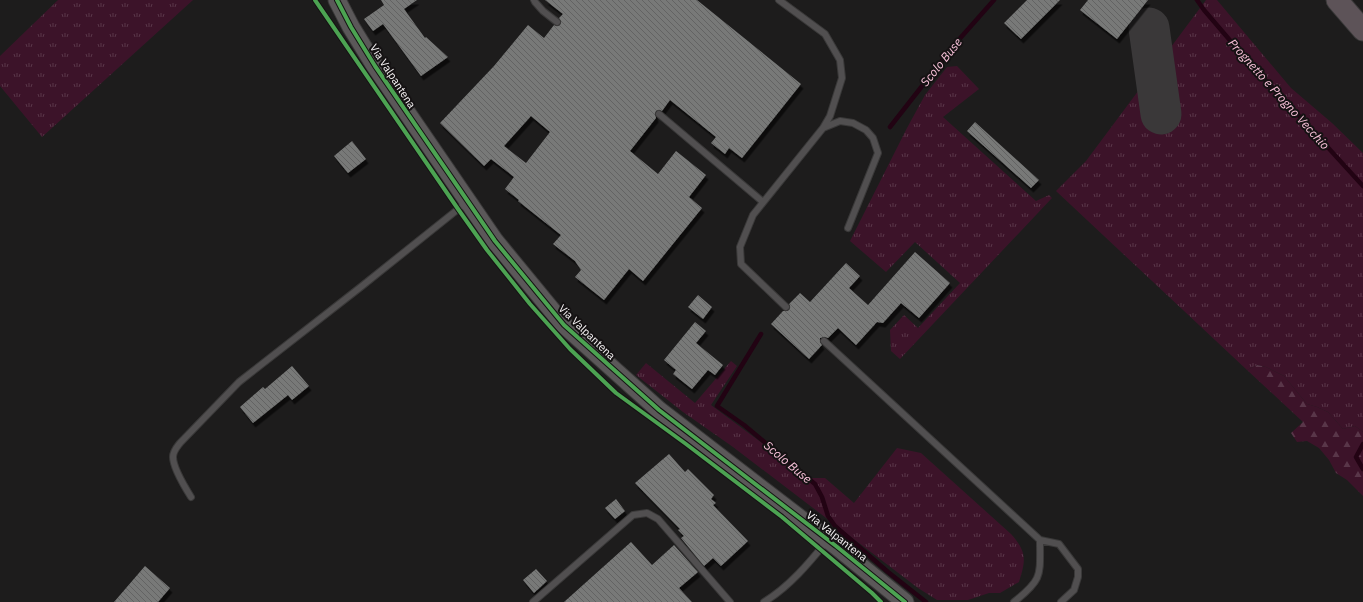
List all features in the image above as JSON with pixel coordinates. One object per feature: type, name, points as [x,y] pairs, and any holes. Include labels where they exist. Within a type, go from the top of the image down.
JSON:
[{"type":"highway","points":[[1337,0],[1363,30]]},
{"type":"street","name":"Via Valpantena","points":[[337,0],[351,27],[375,66],[495,242],[564,325],[659,410],[828,540],[905,602]]},
{"type":"lane","points":[[534,0],[543,11],[556,22]]},
{"type":"lane","points":[[779,0],[825,34],[840,60],[842,78],[830,116],[824,128],[753,215],[740,247],[741,264],[786,307]]},
{"type":"lane","points":[[659,114],[763,202]]},
{"type":"lane","points":[[824,128],[840,121],[853,123],[866,130],[873,138],[878,153],[848,228]]},
{"type":"lane","points":[[191,497],[179,476],[173,457],[175,450],[180,443],[239,382],[468,202]]},
{"type":"lane","points":[[824,341],[1040,540],[1058,544],[1078,569],[1078,578],[1074,590],[1061,602]]},
{"type":"lane","points":[[533,602],[633,515],[647,513],[658,519],[730,602]]},
{"type":"lane","points":[[764,602],[791,581],[810,562],[828,540]]},
{"type":"lane","points":[[1014,602],[1029,590],[1038,579],[1040,567],[1040,540]]},
{"type":"green space","points":[[58,0],[193,0],[42,137],[0,86],[0,56]]},
{"type":"green space","points":[[1206,0],[1217,0],[1291,88],[1332,123],[1363,153],[1363,432],[1355,426],[1343,429],[1328,412],[1307,404],[1284,376],[1266,367],[1257,365],[1247,370],[1056,191],[1086,161]]},
{"type":"green space","points":[[957,66],[979,89],[943,117],[1036,201],[1049,195],[1052,198],[900,359],[891,351],[890,330],[904,315],[918,328],[960,283],[915,242],[886,272],[850,241],[925,95],[947,67]]},
{"type":"green space","points":[[731,361],[737,366],[711,405],[809,478],[825,478],[854,503],[897,448],[921,453],[1016,540],[1024,556],[1023,568],[1019,582],[1000,593],[989,593],[968,600],[937,600],[918,588],[636,375],[646,363],[695,403]]},
{"type":"green space","points":[[1257,365],[1266,367],[1284,376],[1307,404],[1328,412],[1343,429],[1355,426],[1363,432],[1363,496],[1347,480],[1336,473],[1329,460],[1319,448],[1307,441],[1297,442],[1291,433],[1303,422],[1247,370]]},
{"type":"building","points":[[381,0],[417,0],[404,9],[425,38],[426,37],[448,57],[421,76],[383,24],[373,31],[364,19],[384,5]]},
{"type":"building","points":[[545,0],[697,0],[801,84],[742,158],[729,148],[725,154],[711,143],[716,137],[670,100],[662,111],[656,111],[656,118],[630,151],[658,174],[676,151],[706,175],[689,197],[702,208],[643,281],[629,269],[604,300],[575,277],[581,270],[575,261],[553,244],[561,235],[505,189],[514,177],[491,159],[484,166],[440,123],[494,66],[528,25],[544,38],[554,25],[560,25],[561,22],[559,18],[563,14]],"holes":[[[531,116],[550,132],[526,163],[504,146]]]},
{"type":"building","points":[[1027,0],[1060,0],[1021,39],[1004,23]]},
{"type":"building","points":[[1088,0],[1148,0],[1117,39],[1080,10]]},
{"type":"building","points":[[975,122],[1039,180],[1031,188],[967,131]]},
{"type":"building","points":[[352,141],[366,159],[348,173],[334,156]]},
{"type":"building","points":[[915,252],[950,283],[919,318],[901,303],[883,323],[877,322],[856,345],[838,328],[828,338],[820,338],[822,345],[809,359],[771,324],[783,311],[789,310],[789,304],[800,293],[810,302],[846,263],[860,276],[849,288],[868,305]]},
{"type":"building","points":[[698,295],[712,307],[703,319],[688,307]]},
{"type":"building","points":[[695,322],[706,331],[696,343],[723,365],[715,375],[708,370],[692,389],[673,374],[676,370],[664,360]]},
{"type":"building","points":[[292,366],[309,386],[292,400],[288,395],[253,423],[240,407],[263,387],[265,389]]},
{"type":"building","points":[[669,454],[685,472],[688,469],[714,495],[711,499],[716,503],[713,505],[748,541],[721,566],[713,558],[704,566],[681,538],[684,536],[678,530],[680,529],[635,483]]},
{"type":"building","points":[[616,499],[625,511],[615,519],[605,508]]},
{"type":"building","points":[[631,542],[652,565],[674,545],[698,572],[679,588],[692,602],[564,602]]},
{"type":"building","points":[[145,566],[170,588],[158,602],[114,602]]},
{"type":"building","points":[[536,569],[547,581],[534,593],[523,580]]},
{"type":"waterway","name":"Scolo Buse","points":[[890,127],[955,44],[994,0]]},
{"type":"waterway","name":"Prognetto e Progno Vecchio","points":[[1197,0],[1252,66],[1363,186]]},
{"type":"waterway","name":"Scolo Buse","points":[[761,334],[717,406],[744,425],[815,484],[822,497],[828,516],[835,526],[888,572],[926,602]]},
{"type":"waterway","name":"Prognetto e Progno Vecchio","points":[[1363,444],[1356,457],[1363,469]]},
{"type":"taxiway","points":[[1149,28],[1161,114]]},
{"type":"cycle path","points":[[315,0],[487,250],[530,304],[570,349],[616,393],[782,517],[881,602]]},
{"type":"cycle path","points":[[337,0],[351,27],[375,66],[495,241],[564,325],[659,410],[836,546],[905,602]]}]
